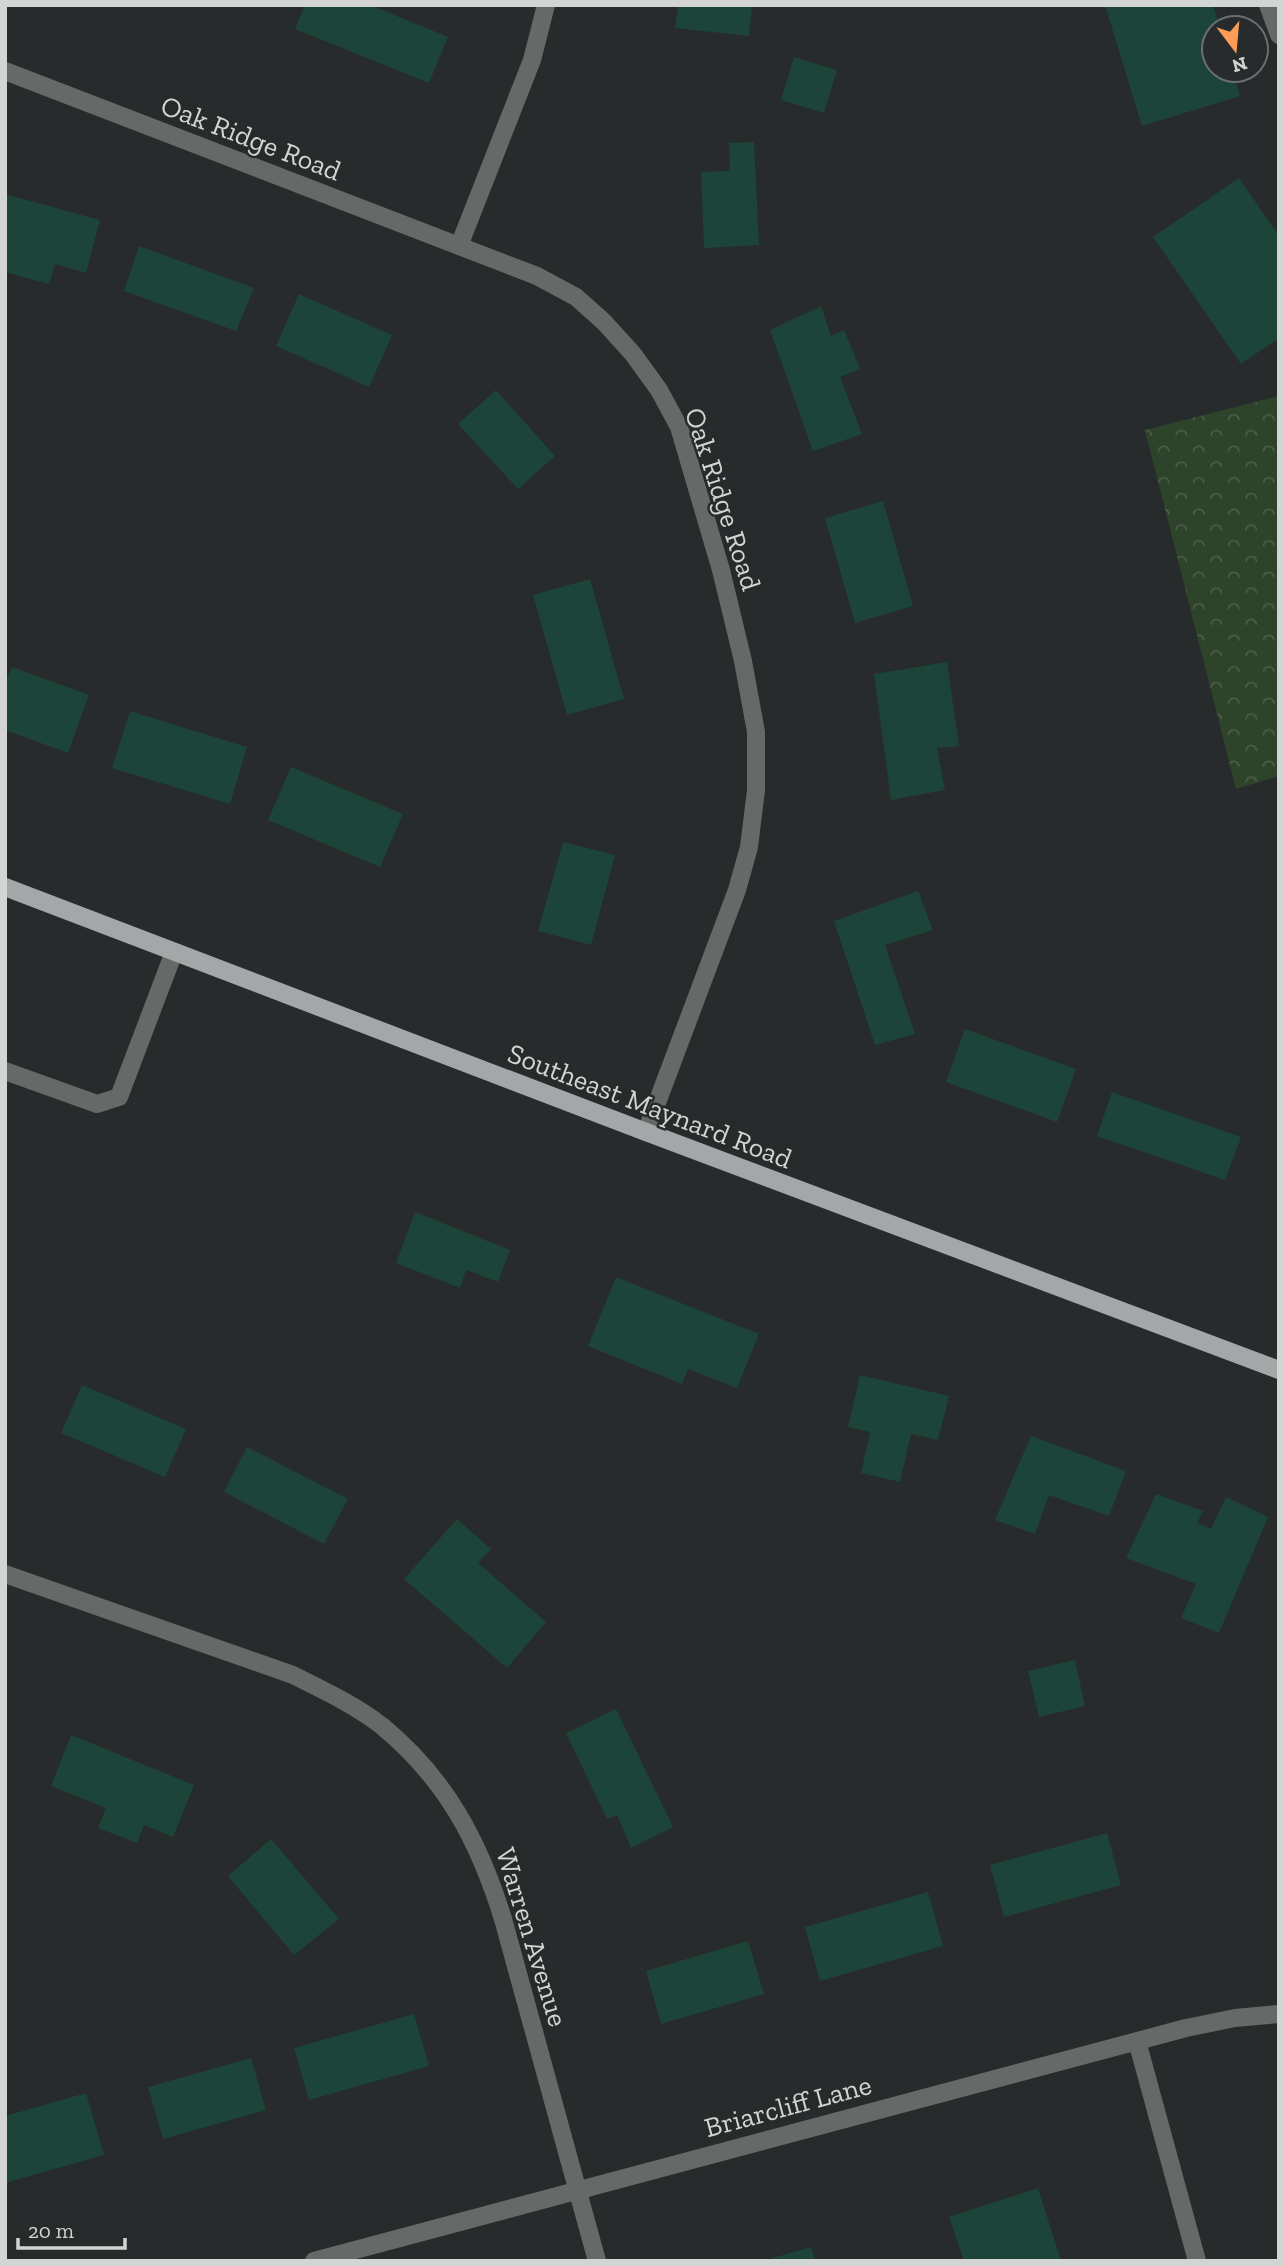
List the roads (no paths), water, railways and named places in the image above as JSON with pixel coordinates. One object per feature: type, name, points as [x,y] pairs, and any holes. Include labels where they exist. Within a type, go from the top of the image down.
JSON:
[{"type":"main road","name":"Southeast Maynard Road","points":[[5,887],[1279,1370]]},
{"type":"street","points":[[459,246],[532,60],[546,5]]},
{"type":"street","points":[[1268,5],[1279,36]]},
{"type":"street","name":"Oak Ridge Road","points":[[5,71],[537,276],[576,297],[604,322],[659,390],[679,427],[721,570],[743,661],[756,732],[756,790],[749,847],[737,890],[646,1132]]},
{"type":"street","points":[[5,1071],[97,1104],[120,1097],[174,952]]},
{"type":"street","name":"Warren Avenue","points":[[5,1574],[293,1675],[337,1697],[381,1726],[440,1785],[467,1827],[488,1870],[597,2261]]},
{"type":"street","name":"Briarcliff Lane","points":[[314,2261],[1138,2040],[1236,2018],[1279,2014]]},
{"type":"street","points":[[1138,2040],[1197,2261]]}]
